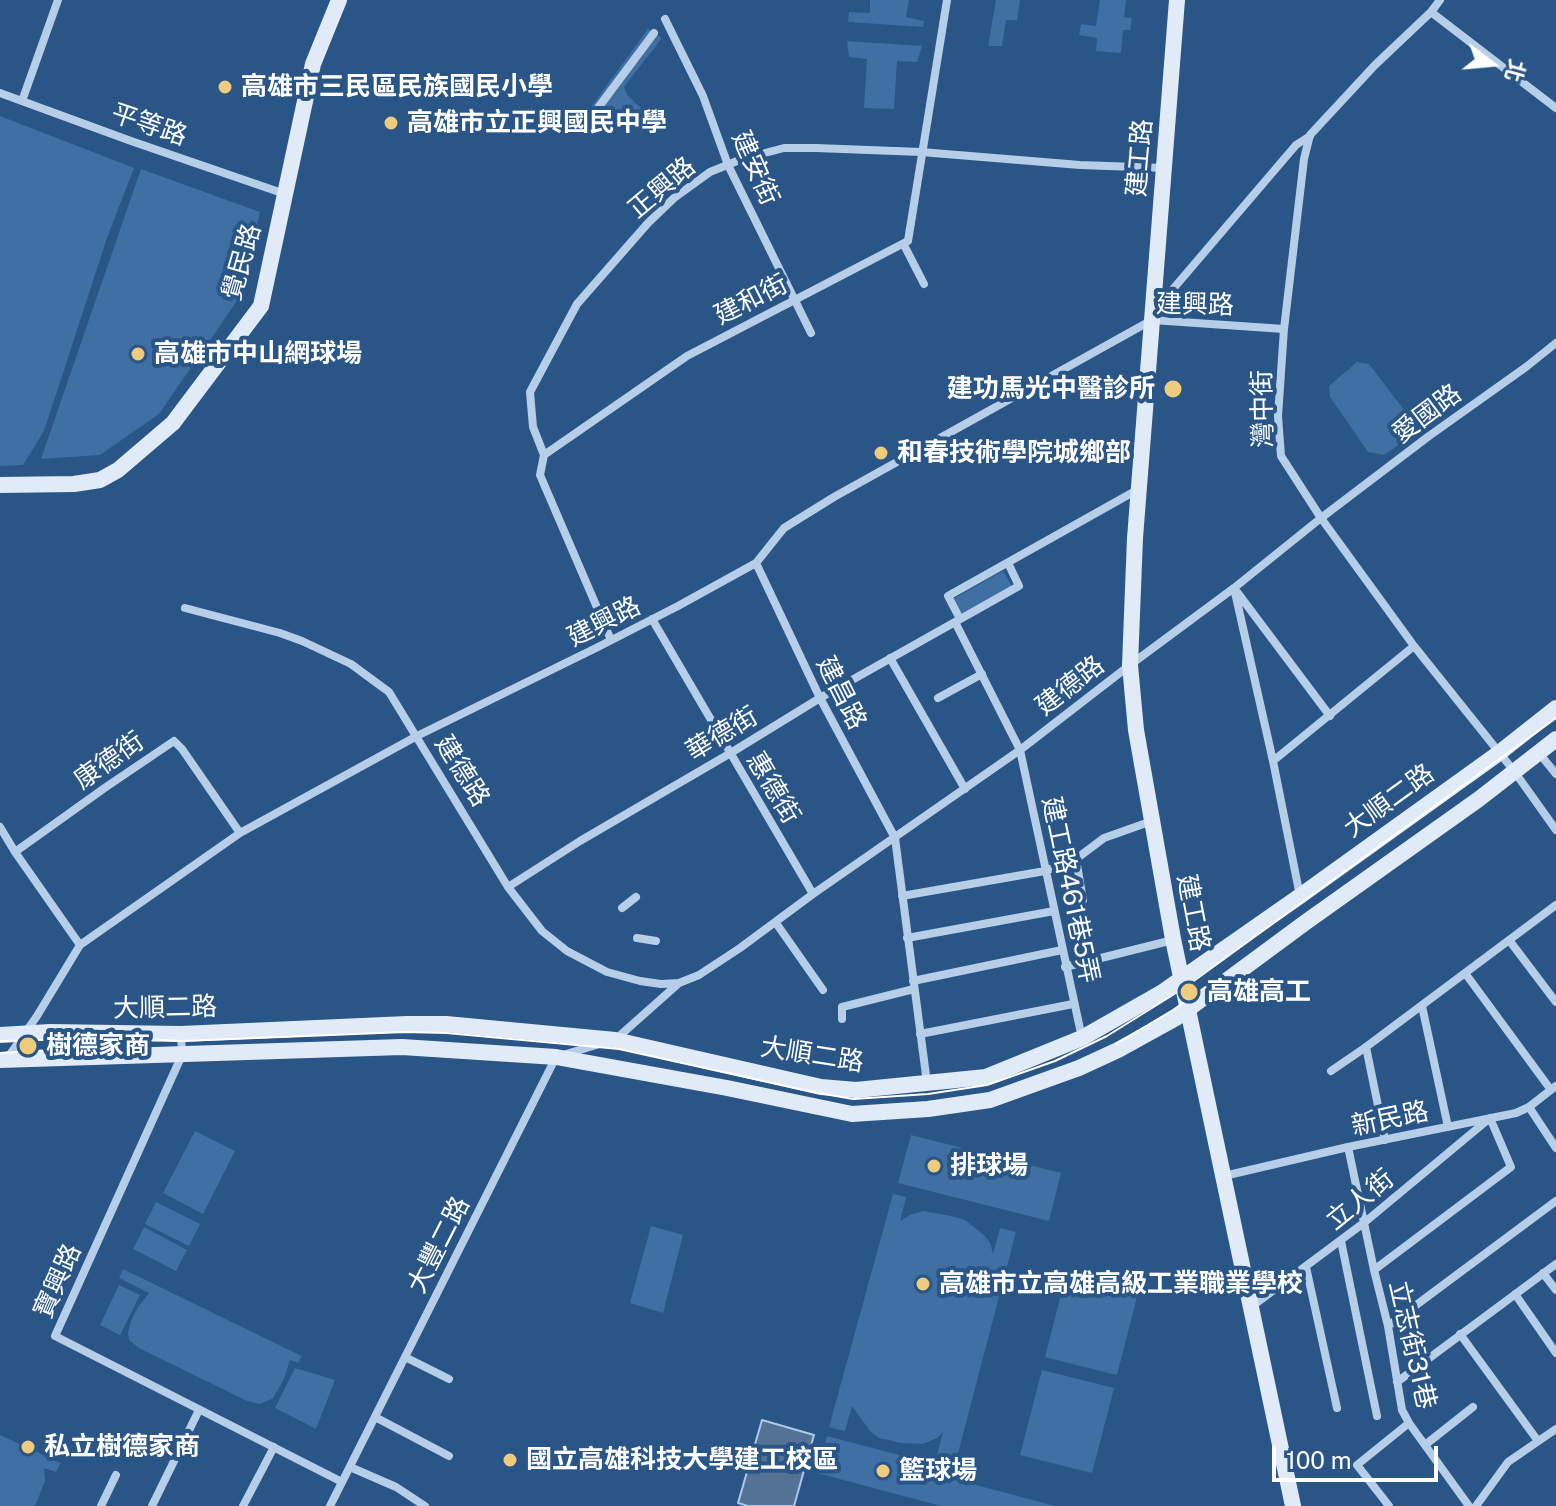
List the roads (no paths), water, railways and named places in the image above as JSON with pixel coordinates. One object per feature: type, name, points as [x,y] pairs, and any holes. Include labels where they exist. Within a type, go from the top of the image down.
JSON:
[{"type":"street","points":[[22,101],[58,0]]},
{"type":"street","name":"覺民路","points":[[0,485],[74,484],[100,480],[118,470],[173,423],[261,306],[313,64],[339,0]]},
{"type":"street","points":[[924,284],[904,245],[908,241],[947,0]]},
{"type":"street","name":"建工路","points":[[1177,0],[1135,538],[1130,665],[1136,730],[1173,939],[1293,1506]]},
{"type":"street","points":[[1152,320],[1173,289],[1296,145],[1310,135],[1440,0]]},
{"type":"street","points":[[1431,12],[1556,108]]},
{"type":"street","name":"建安街","points":[[665,19],[703,96],[728,165],[811,333]]},
{"type":"street","points":[[592,116],[654,33]]},
{"type":"street","name":"平等路","points":[[0,93],[285,194]]},
{"type":"street","name":"灣中街","points":[[1310,135],[1304,159],[1284,329],[1278,416],[1281,456],[1321,518],[1414,646],[1514,771],[1556,830]]},
{"type":"street","name":"正興路","points":[[611,640],[540,475],[544,455],[533,427],[530,392],[577,304],[674,198],[710,172],[784,148],[921,152],[1080,165],[1164,168]]},
{"type":"street","name":"建和街","points":[[544,455],[687,356],[904,245]]},
{"type":"street","name":"建興路","points":[[2,1062],[26,1033],[80,945],[240,833],[417,736],[611,640],[756,563],[784,528],[834,497],[1152,320],[1284,329]]},
{"type":"street","name":"愛國路","points":[[1234,588],[1321,518],[1556,343]]},
{"type":"street","points":[[958,621],[948,596],[1139,489]]},
{"type":"street","name":"建昌路","points":[[756,563],[820,698],[895,838]]},
{"type":"street","name":"華德街","points":[[508,887],[820,698],[1019,586],[1008,563]]},
{"type":"street","points":[[1234,588],[1330,716]]},
{"type":"street","points":[[1234,588],[1300,896]]},
{"type":"street","name":"建德路","points":[[615,1040],[679,983],[699,975],[776,923],[1020,750],[1234,588]]},
{"type":"street","name":"建德路","points":[[185,608],[302,641],[351,664],[389,692],[508,887],[542,931],[567,951],[607,972],[651,983],[679,983]]},
{"type":"street","name":"惠德街","points":[[652,619],[813,894]]},
{"type":"street","name":"建工路461巷5弄","points":[[958,621],[1020,750],[1082,1038]]},
{"type":"street","points":[[1273,761],[1414,646]]},
{"type":"street","points":[[890,658],[965,789]]},
{"type":"street","points":[[938,698],[982,674]]},
{"type":"street","name":"大順二路","points":[[0,1035],[181,1034],[446,1024],[615,1040],[821,1087],[856,1090],[986,1077],[1082,1038],[1182,979],[1499,753],[1556,708]]},
{"type":"street","name":"大順二路","points":[[2,1062],[402,1047],[556,1057],[852,1114],[928,1109],[990,1100],[1079,1068],[1176,1018],[1479,799],[1556,739]]},
{"type":"street","name":"康德街","points":[[15,852],[174,741],[240,833]]},
{"type":"street","points":[[1538,752],[1556,774]]},
{"type":"street","points":[[902,896],[1045,871],[1076,859],[1104,838],[1152,821]]},
{"type":"street","points":[[0,827],[80,945]]},
{"type":"street","points":[[895,838],[927,1084]]},
{"type":"street","points":[[1076,859],[1083,900]]},
{"type":"street","points":[[622,908],[636,897]]},
{"type":"street","points":[[1331,1071],[1556,905]]},
{"type":"street","points":[[907,938],[1054,911]]},
{"type":"street","points":[[776,923],[823,990]]},
{"type":"street","points":[[637,938],[656,941]]},
{"type":"street","points":[[1065,967],[1173,939]]},
{"type":"street","points":[[1509,940],[1556,1002]]},
{"type":"street","points":[[842,1019],[842,1007],[914,985],[1062,950]]},
{"type":"street","points":[[1465,973],[1554,1088]]},
{"type":"street","points":[[920,1034],[1073,1004]]},
{"type":"street","points":[[1422,1006],[1448,1127]]},
{"type":"street","name":"寶興路","points":[[181,1034],[182,1055],[55,1336],[342,1482]]},
{"type":"street","points":[[556,1057],[615,1040]]},
{"type":"street","points":[[1366,1047],[1385,1140]]},
{"type":"street","name":"大豐二路","points":[[330,1506],[556,1057]]},
{"type":"street","name":"新民路","points":[[1224,1176],[1516,1113],[1554,1088]]},
{"type":"street","points":[[1529,1107],[1556,1148]]},
{"type":"street","points":[[1374,1270],[1511,1167],[1490,1118]]},
{"type":"street","name":"立人街","points":[[1251,1307],[1341,1241],[1490,1118]]},
{"type":"street","name":"立志街31巷","points":[[1348,1147],[1388,1326],[1402,1410],[1469,1506]]},
{"type":"street","points":[[1388,1326],[1556,1201]]},
{"type":"street","points":[[1341,1241],[1377,1416]]},
{"type":"street","points":[[1397,1382],[1556,1264]]},
{"type":"street","points":[[1306,1267],[1337,1408]]},
{"type":"street","points":[[1543,1273],[1556,1290]]},
{"type":"street","points":[[1515,1294],[1556,1353]]},
{"type":"street","points":[[1460,1334],[1538,1441]]},
{"type":"street","points":[[405,1357],[449,1379]]},
{"type":"street","points":[[1425,1445],[1473,1407]]},
{"type":"street","points":[[152,1506],[199,1410]]},
{"type":"street","points":[[375,1417],[449,1456]]},
{"type":"street","points":[[1389,1506],[1357,1465],[1409,1423]]},
{"type":"street","points":[[1476,1506],[1508,1462],[1556,1429]]},
{"type":"street","points":[[243,1506],[274,1447]]},
{"type":"street","points":[[350,1467],[396,1487],[425,1506]]},
{"type":"street","points":[[101,1506],[116,1475]]},
{"type":"tram line","points":[[0,1041],[124,1038],[182,1041],[447,1033],[619,1049],[853,1099],[928,1094],[987,1085],[1055,1061],[1107,1036],[1184,988],[1556,718]]},
{"type":"tram line","points":[[1116,1044],[1207,986]]},
{"type":"tram line","points":[[0,1053],[52,1050]]},
{"type":"place","name":"高雄市三民區民族國民小學","points":[[225,87]]},
{"type":"place","name":"高雄市立正興國民中學","points":[[391,123]]},
{"type":"place","name":"高雄市中山網球場","points":[[138,354]]},
{"type":"place","name":"建功馬光中醫診所","points":[[1173,389]]},
{"type":"place","name":"和春技術學院城鄉部","points":[[881,453]]},
{"type":"place","name":"高雄高工","points":[[1189,992]]},
{"type":"place","name":"樹德家商","points":[[28,1046]]},
{"type":"place","name":"排球場","points":[[934,1166]]},
{"type":"place","name":"高雄市立高雄高級工業職業學校","points":[[923,1284]]},
{"type":"place","name":"私立樹德家商","points":[[28,1447]]},
{"type":"place","name":"國立高雄科技大學建工校區","points":[[510,1460]]},
{"type":"place","name":"籃球場","points":[[883,1471]]}]
